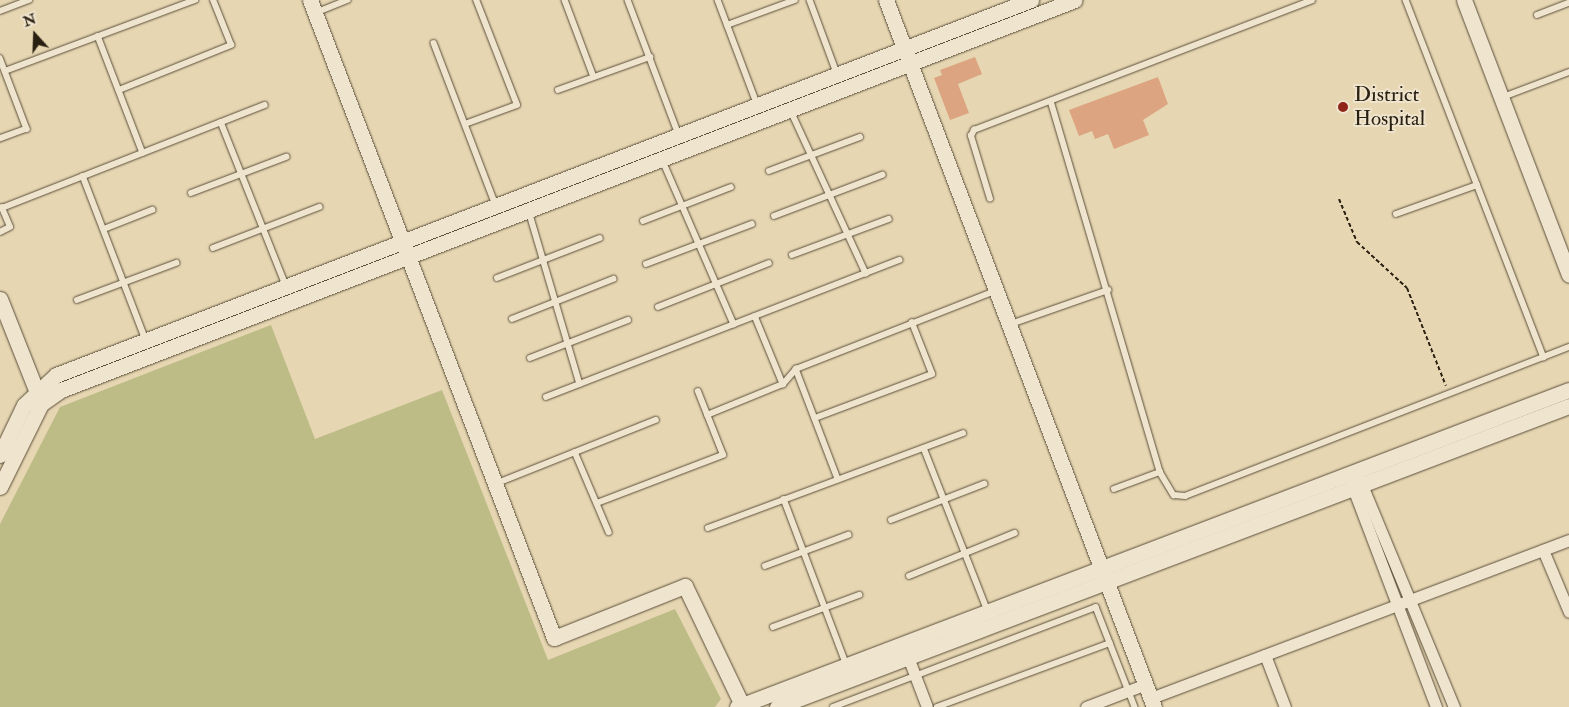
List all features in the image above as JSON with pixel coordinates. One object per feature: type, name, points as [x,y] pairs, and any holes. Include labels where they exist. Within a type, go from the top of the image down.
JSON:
[{"type":"street","points":[[886,0],[998,289],[1150,696]]},
{"type":"street","points":[[0,487],[39,398],[56,375],[1031,0]]},
{"type":"street","points":[[0,455],[24,405],[39,398],[1075,0]]},
{"type":"street","points":[[1464,0],[1569,275]]},
{"type":"street","points":[[312,6],[554,638],[685,586],[740,706],[989,614],[1105,576]]},
{"type":"street","points":[[0,299],[39,398]]},
{"type":"street","points":[[1356,482],[1569,390]]},
{"type":"street","points":[[777,707],[908,657],[1105,576],[1356,482],[1569,406]]},
{"type":"street","points":[[1356,482],[1411,600],[1454,707]]},
{"type":"street","points":[[1356,482],[1396,606],[1436,707]]},
{"type":"street","points":[[1086,707],[1102,704],[1129,690],[1150,696],[1265,655],[1569,540]]},
{"type":"street","points":[[1543,550],[1569,612]]},
{"type":"street","points":[[1265,655],[1285,707]]},
{"type":"street","points":[[908,657],[927,706]]},
{"type":"lane","points":[[0,11],[29,0]]},
{"type":"lane","points":[[5,71],[195,0]]},
{"type":"lane","points":[[119,90],[231,45],[213,0]]},
{"type":"lane","points":[[312,6],[348,0]]},
{"type":"lane","points":[[465,124],[516,105],[476,0]]},
{"type":"lane","points":[[565,0],[594,77]]},
{"type":"lane","points":[[628,0],[679,135]]},
{"type":"lane","points":[[718,0],[757,105]]},
{"type":"lane","points":[[727,26],[779,3],[795,0]]},
{"type":"lane","points":[[810,0],[838,74]]},
{"type":"lane","points":[[990,199],[972,133],[1312,0]]},
{"type":"lane","points":[[1406,0],[1544,357]]},
{"type":"lane","points":[[1537,15],[1569,3]]},
{"type":"lane","points":[[98,36],[143,153]]},
{"type":"lane","points":[[434,43],[496,205]]},
{"type":"lane","points":[[558,90],[650,57]]},
{"type":"lane","points":[[0,58],[27,128],[0,139]]},
{"type":"lane","points":[[1502,98],[1569,72]]},
{"type":"lane","points":[[1051,101],[1160,472],[1174,495],[1185,496],[1569,347]]},
{"type":"lane","points":[[0,232],[10,227],[2,208],[265,105]]},
{"type":"lane","points":[[790,109],[866,273]]},
{"type":"lane","points":[[221,122],[286,286]]},
{"type":"lane","points":[[769,171],[860,137]]},
{"type":"lane","points":[[191,193],[286,157]]},
{"type":"lane","points":[[662,158],[734,324]]},
{"type":"lane","points":[[774,216],[882,175]]},
{"type":"lane","points":[[84,176],[146,340]]},
{"type":"lane","points":[[1396,214],[1477,185]]},
{"type":"lane","points":[[643,221],[731,187]]},
{"type":"lane","points":[[213,248],[319,207]]},
{"type":"lane","points":[[529,209],[580,384]]},
{"type":"lane","points":[[104,229],[152,210]]},
{"type":"lane","points":[[792,255],[889,219]]},
{"type":"lane","points":[[646,264],[752,224]]},
{"type":"lane","points":[[497,278],[600,238]]},
{"type":"lane","points":[[546,397],[899,260]]},
{"type":"lane","points":[[77,300],[176,263]]},
{"type":"lane","points":[[658,307],[769,263]]},
{"type":"lane","points":[[512,319],[612,279]]},
{"type":"lane","points":[[707,415],[783,384],[796,369],[998,289]]},
{"type":"lane","points":[[1011,324],[1108,290]]},
{"type":"lane","points":[[755,316],[783,384]]},
{"type":"lane","points":[[530,358],[628,320]]},
{"type":"lane","points":[[815,418],[932,374],[912,323]]},
{"type":"lane","points":[[796,369],[838,480]]},
{"type":"lane","points":[[597,503],[724,455],[698,392]]},
{"type":"lane","points":[[495,484],[656,420]]},
{"type":"lane","points":[[708,528],[963,433]]},
{"type":"lane","points":[[924,448],[989,614]]},
{"type":"lane","points":[[575,452],[609,532]]},
{"type":"lane","points":[[1114,489],[1160,472]]},
{"type":"lane","points":[[891,520],[984,484]]},
{"type":"lane","points":[[784,500],[847,666]]},
{"type":"lane","points":[[909,576],[1015,533]]},
{"type":"lane","points":[[765,566],[848,535]]},
{"type":"lane","points":[[773,627],[859,595]]},
{"type":"lane","points":[[836,706],[1096,607],[1135,707]]},
{"type":"lane","points":[[927,706],[1110,643]]},
{"type":"path","points":[[1339,199],[1357,242],[1407,288],[1448,393]]},
{"type":"shaded area","points":[[271,325],[315,439],[442,390],[548,660],[675,609],[721,699],[715,707],[0,707],[0,524],[60,407]]},
{"type":"building","points":[[975,57],[982,74],[958,84],[969,113],[950,120],[934,78],[942,75],[940,70]]},
{"type":"building","points":[[1158,77],[1168,104],[1143,120],[1149,135],[1114,149],[1108,134],[1095,139],[1092,131],[1079,136],[1069,110]]},
{"type":"place","name":"District Hospital","points":[[1343,107]]}]
